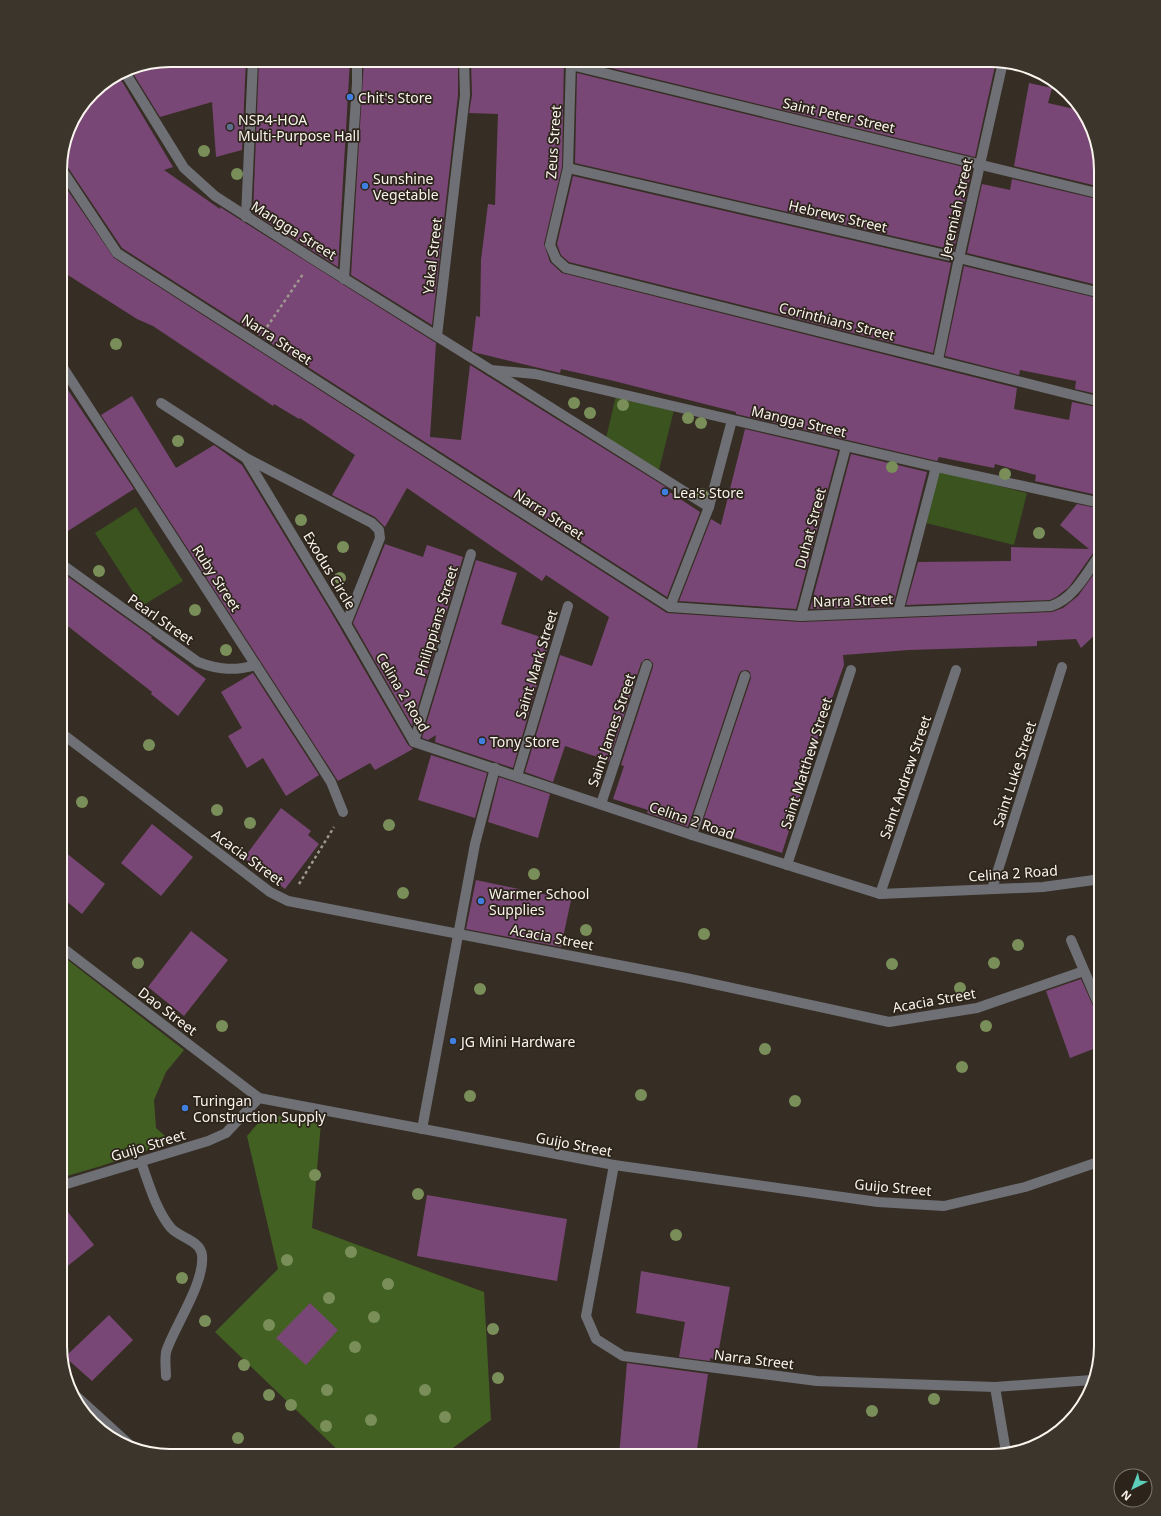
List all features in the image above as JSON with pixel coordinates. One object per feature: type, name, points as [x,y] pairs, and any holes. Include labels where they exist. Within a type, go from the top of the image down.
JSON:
[{"type":"street","points":[[246,217],[253,67]]},
{"type":"street","points":[[344,279],[357,83],[356,67]]},
{"type":"street","name":"Yakal Street","points":[[437,336],[465,95],[464,67]]},
{"type":"street","name":"Zeus Street","points":[[566,268],[556,259],[550,245],[568,168],[571,67]]},
{"type":"street","name":"Saint Peter Street","points":[[587,67],[1094,192]]},
{"type":"street","name":"Jeremiah Street","points":[[938,360],[959,258],[1002,68]]},
{"type":"street","name":"Mangga Street","points":[[127,76],[184,168],[202,186],[246,217],[709,507]]},
{"type":"street","name":"Hebrews Street","points":[[568,168],[959,258],[1094,291]]},
{"type":"street","name":"Narra Street","points":[[67,178],[117,253],[670,607],[801,616],[1051,606],[1062,602],[1073,592],[1094,563]]},
{"type":"street","name":"Corinthians Street","points":[[566,268],[1094,400]]},
{"type":"street","name":"Mangga Street","points":[[491,370],[535,374],[936,467],[1094,501]]},
{"type":"street","name":"Ruby Street","points":[[67,374],[331,782],[343,812]]},
{"type":"street","name":"Exodus Circle","points":[[161,403],[246,458],[372,522],[379,530],[380,538],[346,624]]},
{"type":"street","points":[[670,607],[709,507],[732,420]]},
{"type":"street","name":"Duhat Street","points":[[801,616],[846,446]]},
{"type":"street","name":"Exodus Circle","points":[[246,458],[346,624]]},
{"type":"street","points":[[898,612],[936,467]]},
{"type":"street","name":"Philippians Street","points":[[414,742],[471,554]]},
{"type":"street","name":"Pearl Street","points":[[67,568],[198,662],[215,669],[231,670],[256,665]]},
{"type":"street","name":"Saint Mark Street","points":[[517,776],[568,606]]},
{"type":"street","name":"Celina 2 Road","points":[[346,624],[414,742],[692,835],[880,894],[1043,887],[1094,880]]},
{"type":"street","name":"Saint James Street","points":[[601,804],[648,665]]},
{"type":"street","name":"Saint Luke Street","points":[[992,889],[1062,667]]},
{"type":"street","name":"Saint Matthew Street","points":[[787,865],[851,670]]},
{"type":"street","name":"Saint Andrew Street","points":[[880,894],[956,670]]},
{"type":"street","points":[[692,835],[745,676]]},
{"type":"street","name":"Acacia Street","points":[[67,737],[265,889],[288,901],[686,978],[889,1022],[977,1008],[1084,971]]},
{"type":"street","points":[[422,1129],[475,844],[495,768]]},
{"type":"street","points":[[1071,940],[1094,994]]},
{"type":"street","name":"Dao Street","points":[[67,951],[259,1098]]},
{"type":"street","name":"Guijo Street","points":[[67,1184],[208,1141],[226,1133],[259,1098],[614,1166],[878,1202],[944,1206],[1025,1187],[1094,1163]]},
{"type":"street","points":[[141,1162],[162,1215],[172,1229],[194,1242],[202,1254],[202,1269],[186,1309],[166,1350],[166,1376]]},
{"type":"street","name":"Narra Street","points":[[614,1166],[586,1316],[596,1339],[623,1356],[817,1381],[995,1387],[1088,1380]]},
{"type":"street","points":[[995,1387],[1005,1448]]},
{"type":"street","points":[[84,1404],[120,1436]]},
{"type":"path","points":[[256,343],[313,259]]},
{"type":"path","points":[[288,901],[324,842]]},
{"type":"green space","points":[[616,396],[674,410],[659,470],[606,438]]},
{"type":"green space","points":[[938,471],[1027,493],[1014,545],[926,523]]},
{"type":"green space","points":[[136,507],[183,581],[142,606],[95,533]]},
{"type":"green space","points":[[67,959],[184,1050],[166,1072],[154,1100],[156,1128],[172,1142],[67,1176]]},
{"type":"green space","points":[[266,1114],[321,1123],[312,1228],[484,1292],[491,1420],[452,1449],[337,1449],[215,1332],[278,1269],[247,1136]]},
{"type":"building","points":[[163,67],[246,67],[242,150],[216,157],[212,102],[160,117],[134,75],[148,69]]},
{"type":"building","points":[[259,67],[350,67],[338,267],[253,213]]},
{"type":"building","points":[[364,67],[458,67],[458,95],[432,325],[351,275]]},
{"type":"building","points":[[471,67],[564,67],[562,167],[544,244],[550,262],[562,273],[1017,388],[1014,409],[1069,420],[1072,402],[1094,407],[1094,494],[1035,481],[1036,475],[995,464],[994,468],[939,457],[937,461],[736,414],[736,412],[610,380],[561,369],[560,373],[472,351],[476,316],[480,317],[481,260],[488,204],[495,205],[498,114],[469,113],[472,95]]},
{"type":"building","points":[[607,67],[995,67],[975,157]]},
{"type":"building","points":[[577,73],[972,169],[954,250],[575,163]]},
{"type":"building","points":[[121,80],[173,167],[164,170],[220,209],[220,207],[436,343],[430,437],[461,440],[470,365],[669,489],[668,491],[700,512],[667,597],[122,248],[67,166],[70,143],[84,113],[102,92]]},
{"type":"building","points":[[1029,83],[1052,88],[1048,103],[1074,109],[1089,137],[1093,156],[1094,185],[1014,166]]},
{"type":"building","points":[[573,176],[951,263],[933,353],[569,262],[561,255],[557,244]]},
{"type":"building","points":[[1012,179],[1094,198],[1094,284],[967,253],[982,184],[1010,190]]},
{"type":"building","points":[[67,189],[114,258],[667,613],[801,622],[1052,612],[1063,608],[1078,596],[1094,574],[1094,636],[1081,648],[1076,639],[1037,641],[1037,646],[909,650],[843,655],[844,665],[810,760],[811,761],[782,853],[701,827],[751,678],[750,672],[747,670],[741,671],[688,827],[647,813],[648,810],[613,799],[624,766],[621,765],[653,667],[653,663],[649,659],[645,659],[641,663],[609,761],[565,746],[553,782],[525,772],[560,655],[592,666],[609,617],[546,575],[542,581],[407,488],[385,527],[375,517],[332,495],[355,455],[300,418],[299,419],[274,404],[273,406],[153,326],[137,319],[67,274]]},
{"type":"building","points":[[964,266],[1094,297],[1094,393],[1075,389],[1076,381],[1020,370],[1019,375],[945,356]]},
{"type":"building","points":[[67,388],[134,489],[67,532]]},
{"type":"building","points":[[132,396],[176,468],[214,445],[242,465],[331,612],[408,745],[413,749],[375,770],[370,763],[338,781],[101,415]]},
{"type":"building","points":[[745,429],[838,451],[796,609],[679,601],[711,519],[721,525]]},
{"type":"building","points":[[851,454],[927,472],[893,606],[810,609]]},
{"type":"building","points":[[1077,504],[1094,508],[1094,552],[1069,587],[1056,597],[1050,600],[906,605],[918,562],[1011,561],[1011,547],[1089,549],[1060,525]]},
{"type":"building","points":[[385,544],[423,557],[427,545],[463,557],[412,726],[353,623]]},
{"type":"building","points":[[476,560],[517,573],[501,624],[550,640],[513,768],[435,742],[436,735],[428,740],[422,738]]},
{"type":"building","points":[[67,576],[152,637],[151,638],[206,679],[178,716],[151,694],[152,692],[67,625]]},
{"type":"building","points":[[253,673],[319,775],[286,796],[263,758],[247,768],[228,736],[242,728],[221,692]]},
{"type":"building","points":[[431,755],[487,773],[475,818],[418,800]]},
{"type":"building","points":[[499,777],[550,794],[538,838],[488,822]]},
{"type":"building","points":[[281,808],[311,831],[308,835],[319,844],[285,889],[244,858]]},
{"type":"building","points":[[152,824],[193,857],[161,896],[121,863]]},
{"type":"building","points":[[67,854],[105,884],[82,914],[67,902]]},
{"type":"building","points":[[476,880],[571,900],[561,947],[466,929]]},
{"type":"building","points":[[191,931],[228,960],[184,1016],[148,987]]},
{"type":"building","points":[[1081,979],[1094,1008],[1094,1049],[1070,1058],[1046,991]]},
{"type":"building","points":[[427,1195],[567,1219],[557,1281],[417,1256]]},
{"type":"building","points":[[67,1211],[94,1245],[67,1266]]},
{"type":"building","points":[[641,1271],[730,1287],[717,1360],[710,1358],[710,1361],[679,1357],[685,1322],[636,1313]]},
{"type":"building","points":[[310,1303],[338,1330],[306,1365],[276,1338]]},
{"type":"building","points":[[109,1315],[133,1340],[92,1381],[68,1360],[68,1355]]},
{"type":"building","points":[[627,1363],[708,1374],[697,1449],[620,1449]]},
{"type":"place","name":"Chit's Store","points":[[350,97]]},
{"type":"place","name":"NSP4-HOA Multi-Purpose Hall","points":[[230,127]]},
{"type":"place","name":"Sunshine Vegetable","points":[[365,186]]},
{"type":"place","name":"Lea's Store","points":[[665,492]]},
{"type":"place","name":"Tony Store","points":[[482,741]]},
{"type":"place","name":"Warmer School Supplies","points":[[481,901]]},
{"type":"place","name":"JG Mini Hardware","points":[[453,1041]]},
{"type":"place","name":"Turingan Construction Supply","points":[[185,1108]]}]
